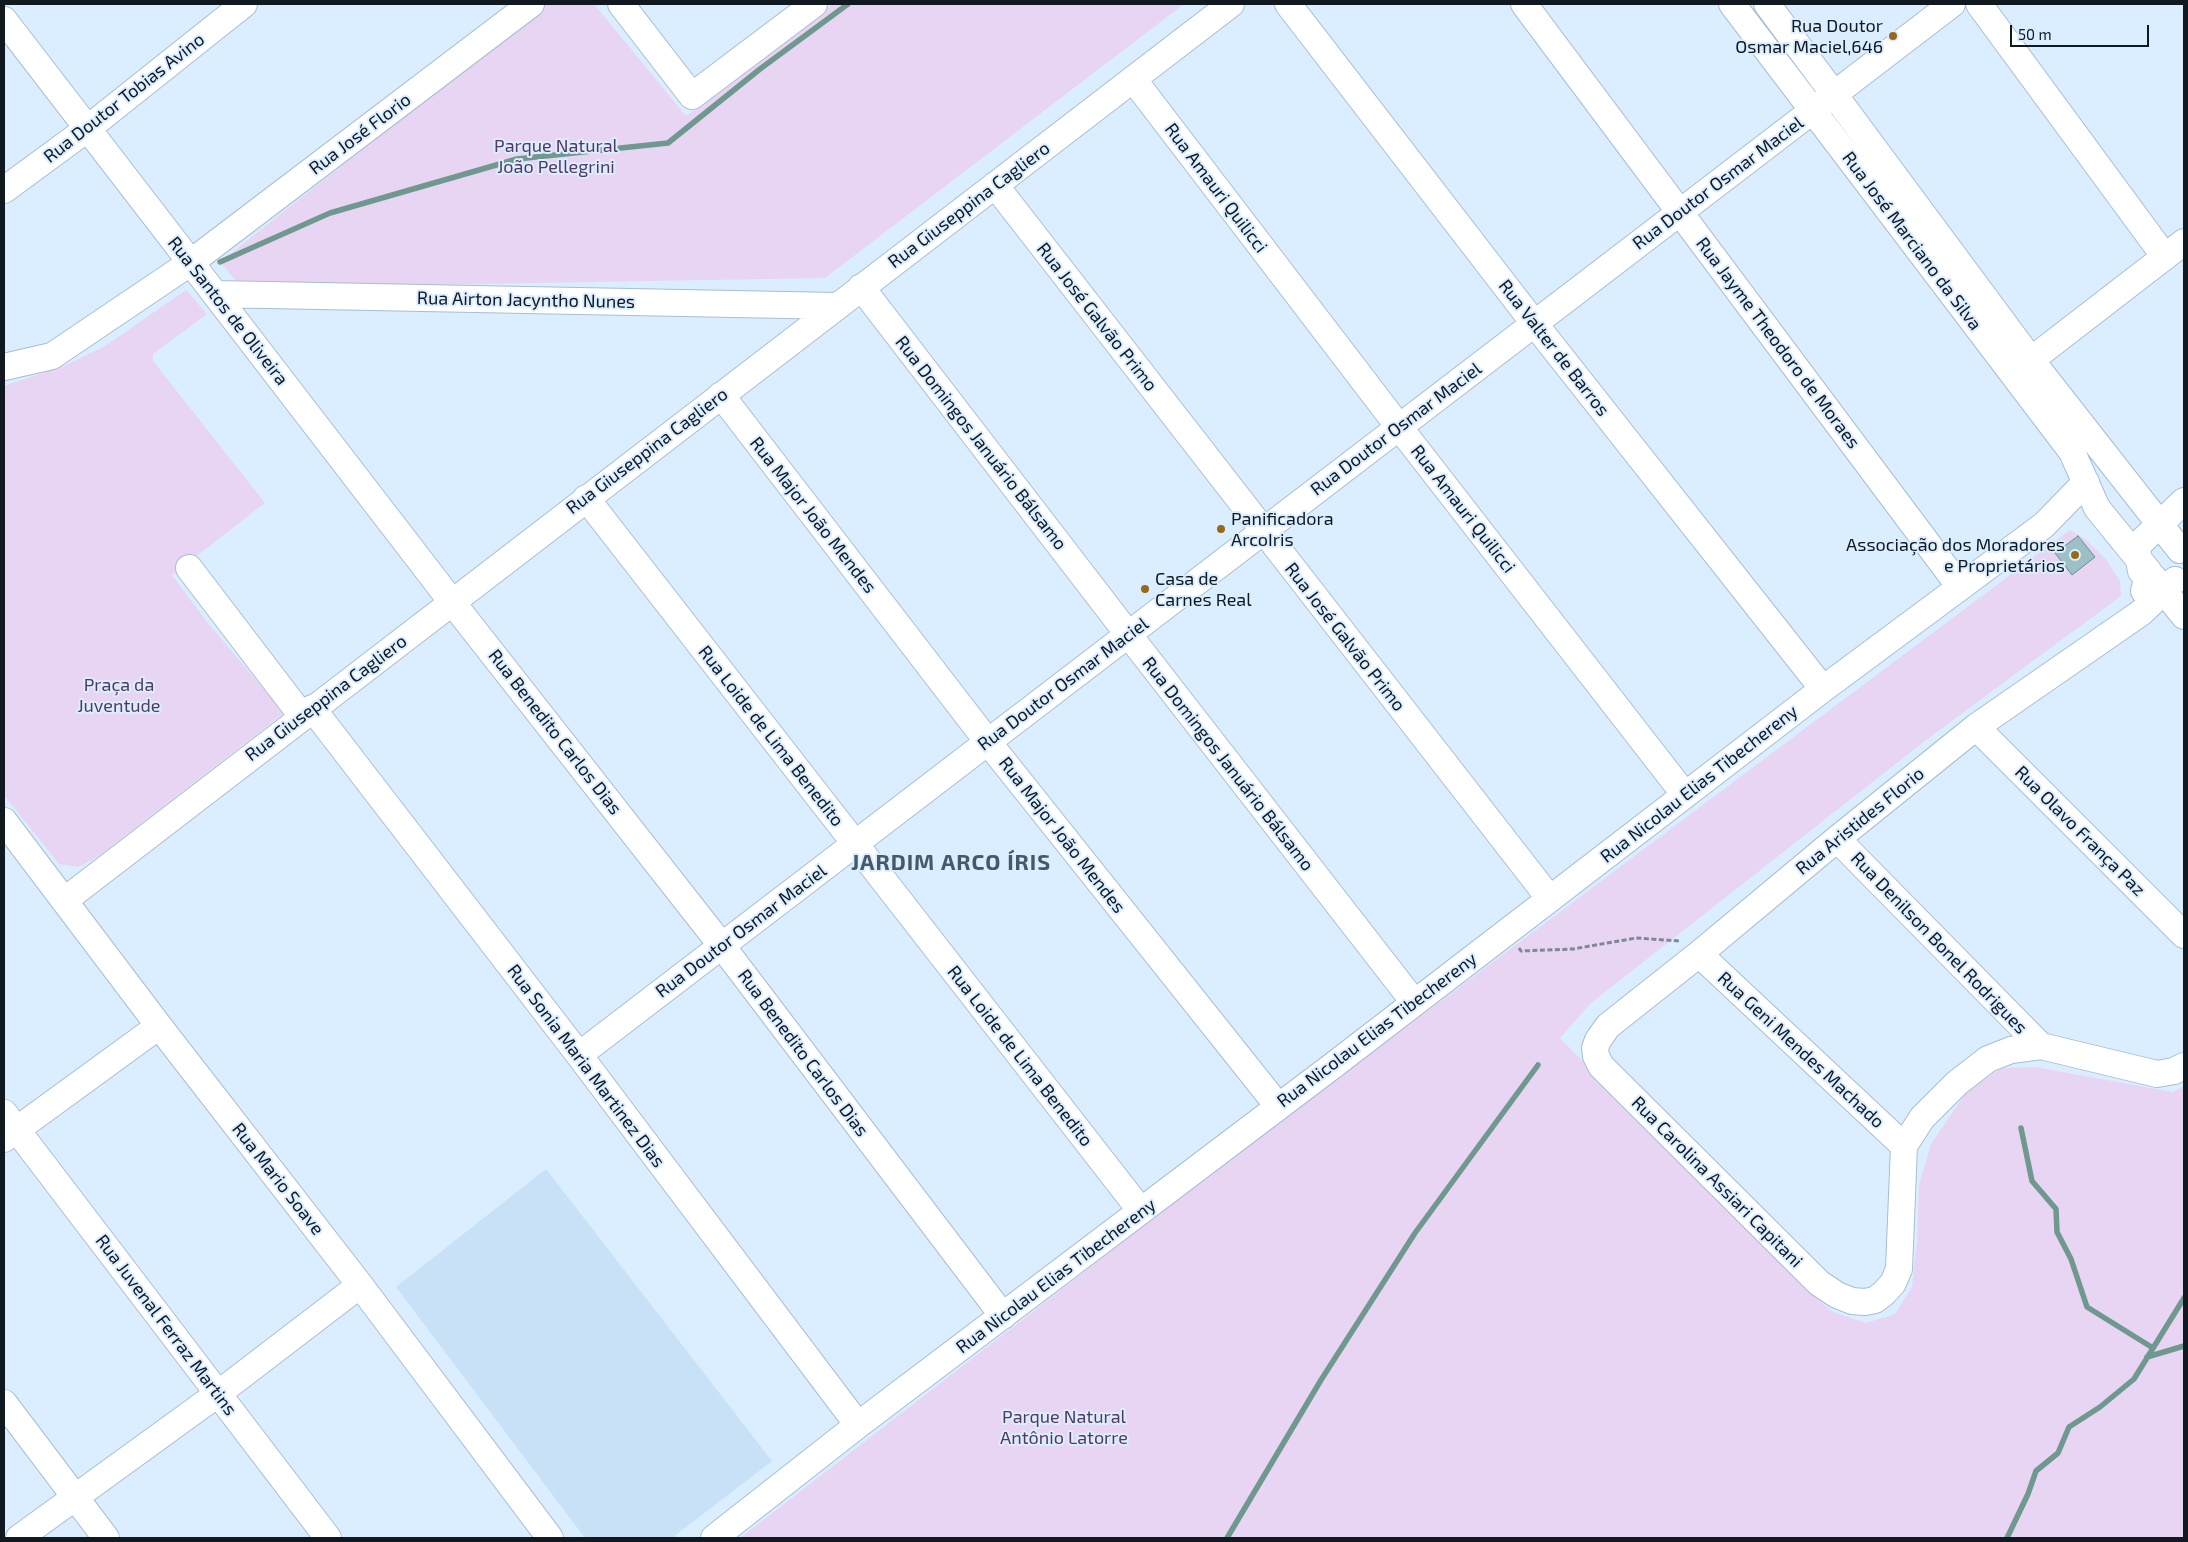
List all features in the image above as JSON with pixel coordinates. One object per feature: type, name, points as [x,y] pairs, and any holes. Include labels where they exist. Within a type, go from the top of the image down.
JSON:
[{"type":"street","name":"Rua Doutor Tobias Avino","points":[[4,190],[87,128],[244,4]]},
{"type":"street","name":"Rua José Florio","points":[[4,367],[52,356],[190,263],[530,4]]},
{"type":"street","points":[[621,4],[692,96],[814,4]]},
{"type":"street","name":"Rua Valter de Barros","points":[[1288,4],[1534,323],[1823,689]]},
{"type":"street","name":"Rua Jayme Theodoro de Moraes","points":[[1524,4],[1960,587]]},
{"type":"street","name":"Rua José Marciano da Silva","points":[[1732,4],[2072,452],[2102,514],[2165,572]]},
{"type":"street","name":"Rua José Marciano da Silva","points":[[1767,4],[2031,360],[2160,525],[2165,572]]},
{"type":"street","name":"Rua Doutor Osmar Maciel","points":[[579,1055],[1952,4]]},
{"type":"street","points":[[1978,4],[2175,249],[2031,360]]},
{"type":"street","name":"Rua Giuseppina Cagliero","points":[[64,900],[1227,5]]},
{"type":"street","name":"Rua Santos de Oliveira","points":[[4,20],[452,602]]},
{"type":"street","name":"Rua Amauri Quilicci","points":[[1133,79],[1399,427],[1686,795]]},
{"type":"street","name":"Rua José Galvão Primo","points":[[995,184],[1262,531],[1550,899]]},
{"type":"street","name":"Rua Domingos Januário Bálsamo","points":[[861,287],[1414,1002]]},
{"type":"street","name":"Rua Airton Jacyntho Nunes","points":[[216,294],[837,306]]},
{"type":"street","name":"Rua Major João Mendes","points":[[721,395],[988,742],[1278,1106]]},
{"type":"street","name":"Rua Nicolau Elias Tibechereny","points":[[714,1538],[858,1425],[1142,1211],[1823,689],[2044,525],[2086,482]]},
{"type":"street","name":"Rua Loide de Lima Benedito","points":[[586,498],[1142,1211]]},
{"type":"street","points":[[2139,498],[2156,506],[2174,505],[2184,501]]},
{"type":"street","points":[[2165,572],[2138,550],[2142,542],[2184,501]]},
{"type":"street","points":[[2184,501],[2176,523],[2165,572],[2163,610],[2184,617]]},
{"type":"street","name":"Rua Nicolau Elias Tibechereny","points":[[2044,525],[2073,514],[2102,514]]},
{"type":"street","name":"Rua Sonia Maria Martinez Dias","points":[[189,568],[307,712],[579,1055],[858,1425]]},
{"type":"street","name":"Rua Aristides Florio","points":[[1595,1048],[1608,1026],[1699,954],[2165,572]]},
{"type":"street","name":"Rua Benedito Carlos Dias","points":[[452,602],[722,946],[1003,1316]]},
{"type":"street","name":"Rua Olavo França Paz","points":[[1976,727],[2184,934]]},
{"type":"street","name":"Rua Mario Soave","points":[[4,821],[159,1026],[360,1284],[550,1538]]},
{"type":"street","name":"Rua Denilson Bonel Rodrigues","points":[[1837,839],[2041,1046]]},
{"type":"street","name":"Rua Geni Mendes Machado","points":[[1699,954],[1904,1146]]},
{"type":"street","points":[[8,1127],[159,1026]]},
{"type":"street","points":[[1904,1146],[1922,1118],[1957,1083],[1988,1059],[2011,1050],[2041,1046],[2157,1074],[2174,1071],[2184,1066]]},
{"type":"street","name":"Rua Carolina Assiari Capitani","points":[[1595,1048],[1601,1066],[1818,1283],[1837,1295],[1852,1301],[1875,1300],[1884,1294],[1894,1283],[1898,1269],[1904,1146]]},
{"type":"street","name":"Rua Juvenal Ferraz Martins","points":[[8,1127],[218,1393],[328,1538]]},
{"type":"street","points":[[19,1538],[218,1393],[360,1284]]},
{"type":"street","points":[[4,1403],[106,1538]]},
{"type":"path","points":[[1506,932],[1521,951],[1573,949],[1636,938],[1682,942],[1699,954]]},
{"type":"shaded area","points":[[546,1169],[772,1461],[672,1538],[585,1538],[396,1287]]},
{"type":"green space","name":"Parque Natural João Pellegrini","points":[[546,4],[594,4],[686,116],[833,4],[1184,4],[825,278],[242,288],[220,262]]},
{"type":"green space","name":"Praça da Juventude","points":[[186,290],[207,314],[153,354],[153,361],[265,503],[172,575],[207,622],[284,713],[100,855],[79,867],[59,864],[4,795],[4,386],[66,365],[105,346]]},
{"type":"green space","name":"Parque Natural Antônio Latorre","points":[[2070,530],[2084,538],[2105,558],[2120,581],[2121,596],[1930,737],[1591,1003],[1560,1038],[1804,1288],[1833,1312],[1866,1323],[1895,1314],[1912,1287],[1917,1241],[1919,1185],[1931,1144],[1967,1091],[2001,1068],[2035,1067],[2173,1092],[2184,1086],[2184,1538],[740,1538],[1242,1150]]},
{"type":"building","name":"Associação dos Moradores e Proprietários","points":[[2078,536],[2095,557],[2072,575],[2055,553]]},
{"type":"waterway","points":[[220,262],[330,213],[517,159],[668,143],[760,69],[848,4]]},
{"type":"waterway","points":[[1227,1538],[1321,1380],[1415,1233],[1538,1065]]},
{"type":"waterway","points":[[2021,1128],[2032,1181],[2056,1209],[2057,1232],[2071,1259],[2087,1307],[2153,1348]]},
{"type":"waterway","points":[[2007,1538],[2028,1494],[2036,1471],[2058,1453],[2069,1427],[2100,1407],[2134,1379],[2184,1298]]},
{"type":"waterway","points":[[2147,1357],[2184,1346]]},
{"type":"place","name":"Rua Doutor Osmar Maciel,646","points":[[1893,36]]},
{"type":"place","name":"Panificadora ArcoIris","points":[[1221,529]]},
{"type":"place","name":"Associação dos Moradores e Proprietários","points":[[2075,555]]},
{"type":"place","name":"Casa de Carnes Real","points":[[1145,589]]},
{"type":"district","name":"JARDIM ARCO ÍRIS","points":[[951,863]]}]
